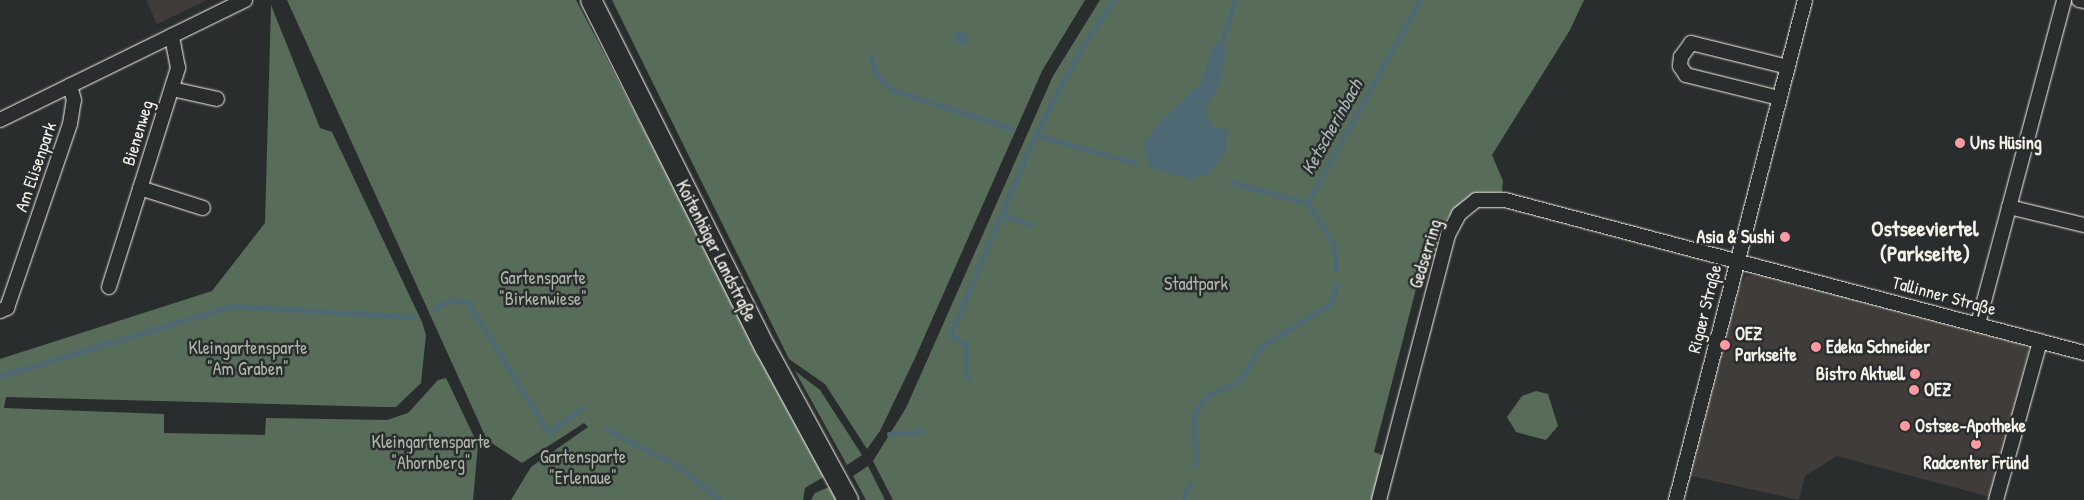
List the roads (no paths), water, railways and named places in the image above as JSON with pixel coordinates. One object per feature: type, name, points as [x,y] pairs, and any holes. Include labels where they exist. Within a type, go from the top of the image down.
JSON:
[{"type":"main road","name":"Koitenhäger Landstraße","points":[[590,0],[766,349],[848,500]]},
{"type":"street","name":"Am Elisenpark","points":[[0,120],[245,0]]},
{"type":"street","name":"Rigaer Straße","points":[[1676,500],[1805,0]]},
{"type":"street","points":[[1978,324],[2064,0]]},
{"type":"street","points":[[2079,0],[2084,1]]},
{"type":"street","name":"Bienenweg","points":[[109,287],[178,68],[172,36]]},
{"type":"street","points":[[1779,98],[1686,75],[1680,66],[1681,57],[1691,43],[1788,67]]},
{"type":"street","name":"Am Elisenpark","points":[[0,311],[7,308],[70,124],[74,100],[70,86]]},
{"type":"street","name":"Bienenweg","points":[[172,89],[217,99]]},
{"type":"street","name":"Bienenweg","points":[[140,188],[203,208]]},
{"type":"street","name":"Gedserring","points":[[1379,500],[1448,235],[1466,207],[1476,200],[1505,200],[1737,260]]},
{"type":"street","points":[[2009,207],[2084,225]]},
{"type":"street","name":"Tallinner Straße","points":[[1737,260],[2084,353]]},
{"type":"street","points":[[1996,500],[2040,341]]},
{"type":"water","points":[[961,31],[966,33],[968,38],[966,43],[961,45],[956,43],[954,38],[956,33]]},
{"type":"water","points":[[1223,39],[1226,49],[1220,83],[1205,110],[1213,127],[1228,130],[1226,152],[1209,174],[1189,179],[1150,168],[1143,145],[1158,123],[1200,83],[1214,45]]},
{"type":"waterway","points":[[970,379],[965,375],[966,345],[950,335],[1035,135],[1081,48],[1114,0]]},
{"type":"waterway","points":[[1223,39],[1235,0]]},
{"type":"waterway","name":"Ketscherinbach","points":[[1336,270],[1333,243],[1307,203],[1420,0]]},
{"type":"waterway","points":[[872,57],[875,73],[892,90],[1013,129]]},
{"type":"waterway","points":[[1035,135],[1135,163]]},
{"type":"waterway","points":[[1232,182],[1307,203]]},
{"type":"waterway","points":[[1002,214],[1030,225]]},
{"type":"waterway","name":"Ketscherinbach","points":[[1195,467],[1194,412],[1208,395],[1239,381],[1262,346],[1330,304],[1337,285]]},
{"type":"waterway","points":[[434,308],[451,300],[468,302],[548,432],[583,408]]},
{"type":"waterway","points":[[0,376],[231,306],[415,317]]},
{"type":"waterway","points":[[606,429],[678,466],[721,500]]},
{"type":"waterway","points":[[889,434],[921,431]]},
{"type":"waterway","name":"Ketscherinbach","points":[[1183,500],[1189,484]]},
{"type":"place","name":"Uns Hüsing","points":[[1960,143]]},
{"type":"place","name":"Asia & Sushi","points":[[1785,237]]},
{"type":"place","name":"OEZ Parkseite","points":[[1725,345]]},
{"type":"place","name":"Edeka Schneider","points":[[1816,347]]},
{"type":"place","name":"Bistro Aktuell","points":[[1915,374]]},
{"type":"place","name":"OEZ","points":[[1914,390]]},
{"type":"place","name":"Ostsee-Apotheke","points":[[1905,426]]},
{"type":"place","name":"Radcenter Fründ","points":[[1976,444]]},
{"type":"district","name":"Ostseeviertel (Parkseite)","points":[[1925,240]]},
{"type":"park label","name":"Stadtpark","points":[[1196,284]]},
{"type":"park label","name":"Gartensparte \"Birkenwiese\"","points":[[543,289]]},
{"type":"park label","name":"Kleingartensparte \"Am Graben\"","points":[[248,359]]},
{"type":"park label","name":"Kleingartensparte \"Ahornberg\"","points":[[431,453]]},
{"type":"park label","name":"Gartensparte \"Erlenaue\"","points":[[583,468]]}]
